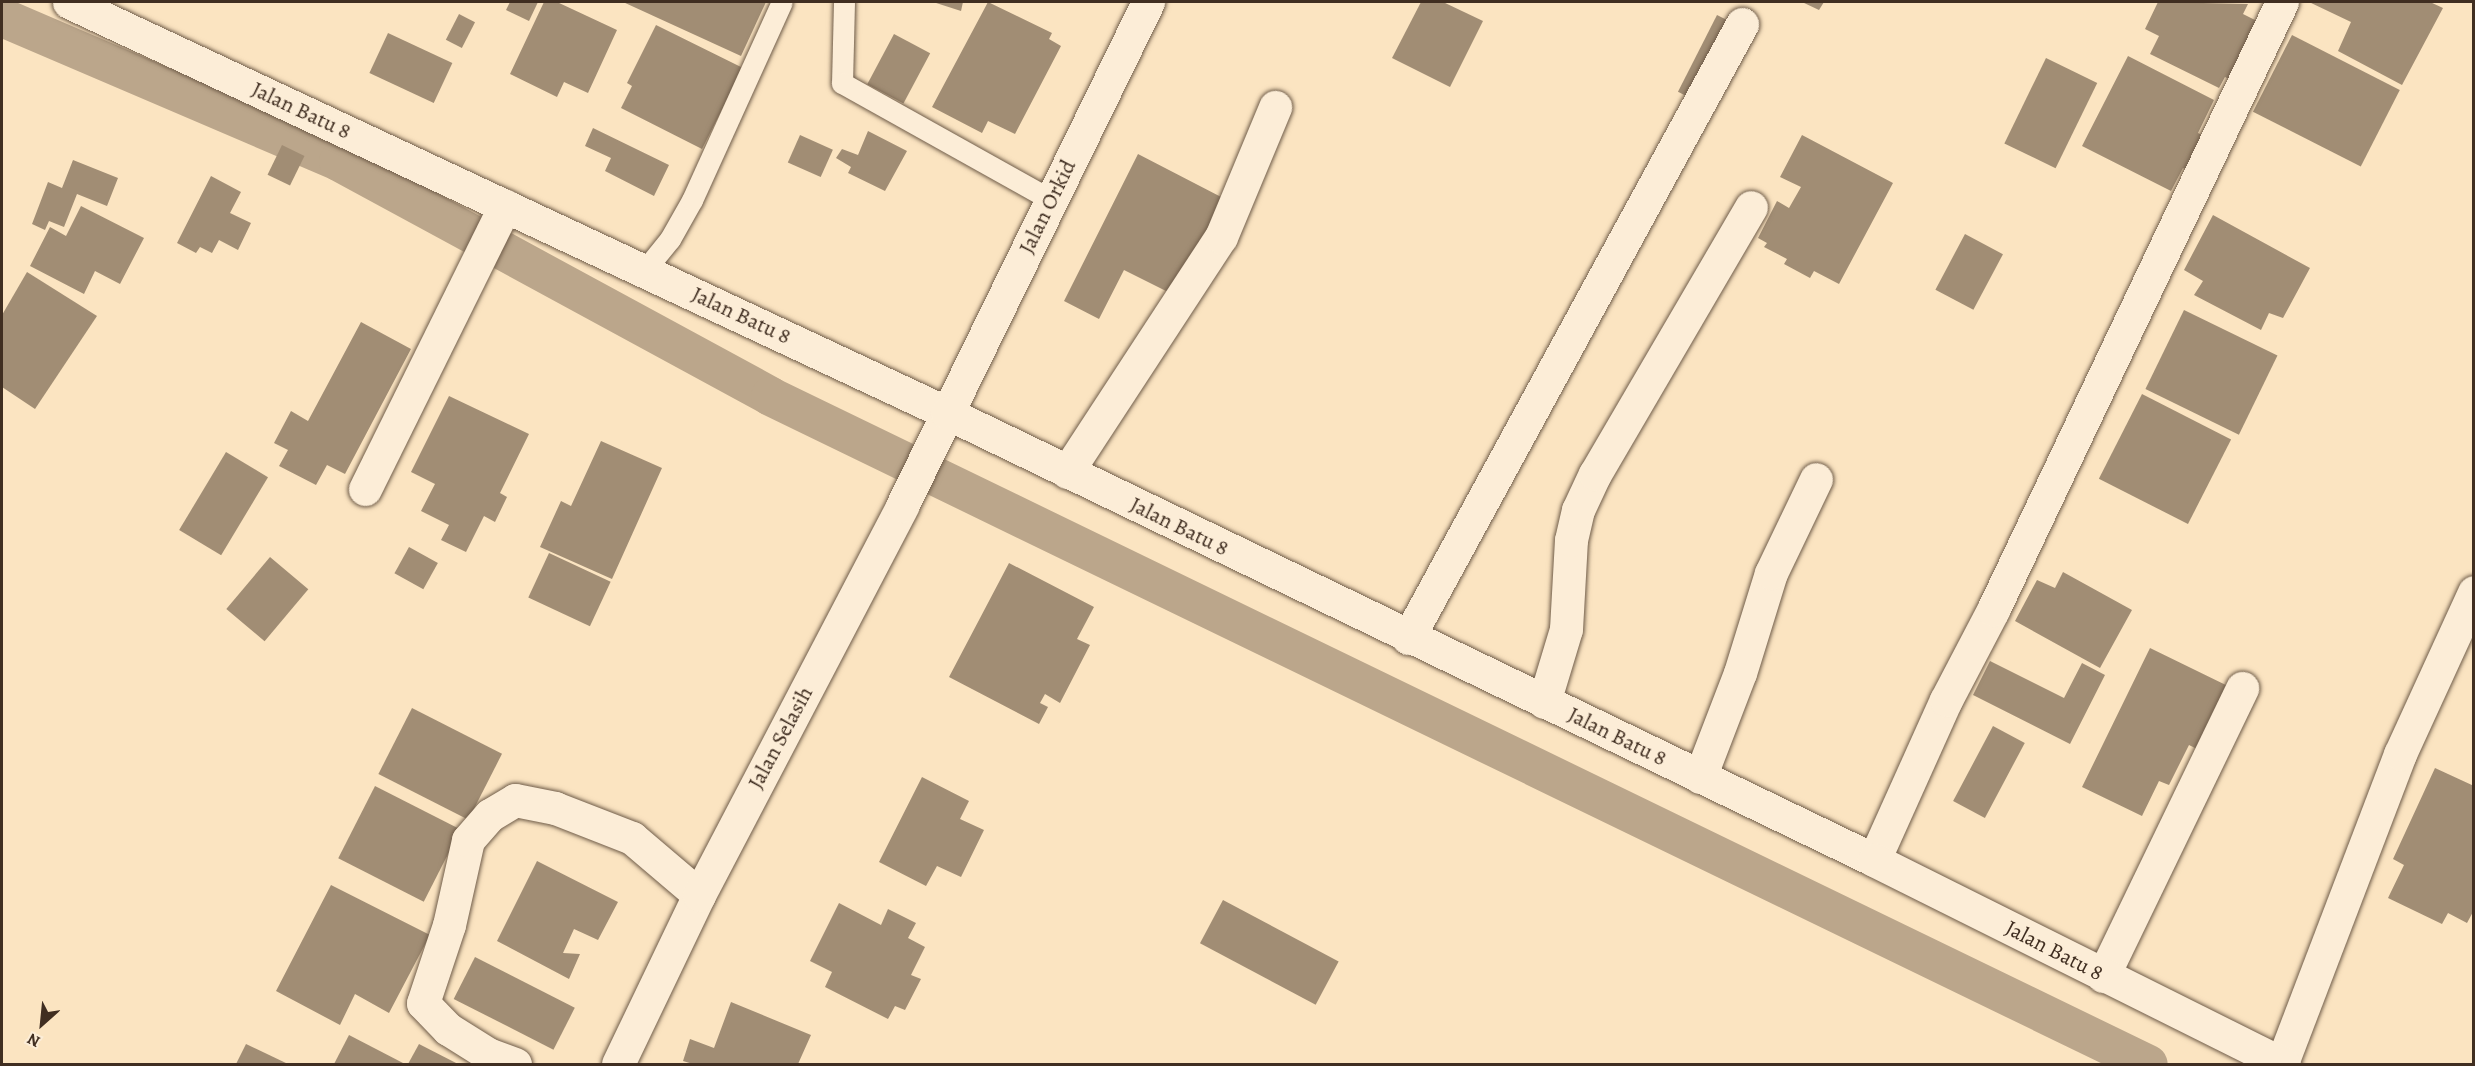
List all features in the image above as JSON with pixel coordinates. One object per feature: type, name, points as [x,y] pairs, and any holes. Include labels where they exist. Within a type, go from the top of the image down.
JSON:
[{"type":"street","name":"Jalan Orkid","points":[[947,413],[1148,2]]},
{"type":"street","points":[[1874,861],[1946,700],[1993,610],[2282,2]]},
{"type":"street","name":"Jalan Batu 8","points":[[85,5],[498,220],[644,271],[947,413],[1408,638],[1874,861],[2283,1064]]},
{"type":"street","points":[[1408,638],[1742,24]]},
{"type":"street","points":[[1067,472],[1221,237],[1275,106]]},
{"type":"street","points":[[1544,702],[1566,629],[1572,540],[1578,510],[1595,474],[1751,207]]},
{"type":"street","points":[[365,489],[498,220]]},
{"type":"street","name":"Jalan Selasih","points":[[618,1065],[699,895],[902,506],[947,413]]},
{"type":"street","points":[[1700,777],[1740,673],[1771,573],[1816,479]]},
{"type":"street","points":[[2283,1064],[2400,754],[2474,592]]},
{"type":"street","points":[[2103,976],[2242,688]]},
{"type":"street","points":[[514,1065],[488,1054],[448,1029],[423,1003],[450,925],[468,840],[490,815],[515,800],[555,808],[632,838],[699,895]]},
{"type":"lane","points":[[644,271],[670,239],[692,200],[782,2]]},
{"type":"lane","points":[[844,2],[842,83],[1051,200]]},
{"type":"building","points":[[510,2],[538,2],[529,21],[506,10]]},
{"type":"building","points":[[544,2],[557,2],[617,30],[588,93],[564,82],[557,97],[510,74]]},
{"type":"building","points":[[623,2],[766,2],[741,56]]},
{"type":"building","points":[[933,2],[963,2],[961,11]]},
{"type":"building","points":[[988,2],[1052,33],[1049,39],[1061,46],[1015,134],[988,121],[982,133],[932,107]]},
{"type":"building","points":[[1421,2],[1443,2],[1483,21],[1450,87],[1392,58]]},
{"type":"building","points":[[1802,2],[1824,2],[1819,10]]},
{"type":"building","points":[[2158,2],[2248,4],[2243,14],[2267,26],[2239,84],[2225,77],[2219,88],[2150,54],[2159,36],[2145,29]]},
{"type":"building","points":[[2309,2],[2430,2],[2443,8],[2402,85],[2338,51],[2351,22]]},
{"type":"building","points":[[459,14],[475,22],[462,48],[446,40]]},
{"type":"building","points":[[1717,15],[1735,24],[1696,101],[1678,92]]},
{"type":"building","points":[[656,25],[743,68],[702,149],[621,108],[632,86],[627,83]]},
{"type":"building","points":[[388,33],[452,63],[434,103],[369,73]]},
{"type":"building","points":[[894,34],[930,53],[903,104],[867,84]]},
{"type":"building","points":[[2292,35],[2400,90],[2361,167],[2253,112]]},
{"type":"building","points":[[2128,56],[2214,100],[2198,133],[2210,139],[2192,173],[2183,168],[2171,191],[2082,146]]},
{"type":"building","points":[[2046,58],[2097,83],[2056,168],[2004,143]]},
{"type":"building","points":[[593,128],[669,165],[654,196],[605,171],[611,158],[585,146]]},
{"type":"building","points":[[868,131],[907,151],[885,191],[848,173],[851,167],[836,158],[842,149],[858,155]]},
{"type":"building","points":[[800,135],[833,150],[821,177],[788,162]]},
{"type":"building","points":[[1802,135],[1893,183],[1839,284],[1814,271],[1810,278],[1784,264],[1787,259],[1764,247],[1767,243],[1758,238],[1777,201],[1789,208],[1801,187],[1780,177]]},
{"type":"building","points":[[282,145],[304,156],[290,186],[268,175]]},
{"type":"building","points":[[1138,154],[1225,199],[1176,296],[1124,270],[1099,319],[1064,301]]},
{"type":"building","points":[[73,160],[118,178],[107,206],[77,194],[64,227],[49,221],[45,230],[32,224],[48,182],[62,188]]},
{"type":"building","points":[[211,176],[241,192],[230,213],[251,223],[238,250],[219,240],[212,253],[200,247],[196,253],[177,243]]},
{"type":"building","points":[[81,206],[144,238],[120,284],[95,271],[84,294],[30,266],[50,227],[66,236]]},
{"type":"building","points":[[2213,215],[2310,268],[2283,318],[2269,313],[2261,330],[2194,295],[2203,281],[2184,270]]},
{"type":"building","points":[[1965,234],[2003,254],[1973,310],[1935,290]]},
{"type":"building","points":[[27,272],[97,316],[35,409],[2,387],[2,315]]},
{"type":"building","points":[[2184,310],[2277,356],[2239,435],[2145,389]]},
{"type":"building","points":[[361,322],[411,349],[345,474],[327,465],[316,485],[279,466],[288,450],[274,443],[291,411],[308,421]]},
{"type":"building","points":[[2142,394],[2231,439],[2188,524],[2099,479]]},
{"type":"building","points":[[449,396],[529,434],[500,493],[507,497],[495,522],[484,516],[466,552],[441,540],[449,525],[421,511],[435,484],[411,472]]},
{"type":"building","points":[[601,441],[662,468],[612,579],[540,547],[561,501],[571,506]]},
{"type":"building","points":[[226,452],[268,477],[221,555],[179,530]]},
{"type":"building","points":[[409,547],[438,563],[423,589],[394,573]]},
{"type":"building","points":[[549,553],[611,582],[590,626],[528,597]]},
{"type":"building","points":[[270,557],[308,589],[265,641],[226,609]]},
{"type":"building","points":[[1009,563],[1094,607],[1077,639],[1090,645],[1060,703],[1045,694],[1040,703],[1048,707],[1039,724],[949,677]]},
{"type":"building","points":[[2063,572],[2132,610],[2100,668],[2015,621],[2037,580],[2055,588]]},
{"type":"building","points":[[2150,648],[2234,689],[2203,752],[2189,745],[2169,785],[2159,781],[2142,816],[2082,787]]},
{"type":"building","points":[[1990,661],[2064,698],[2082,663],[2105,675],[2070,744],[1973,695]]},
{"type":"building","points":[[412,708],[502,754],[468,820],[378,774]]},
{"type":"building","points":[[1993,726],[2025,743],[1985,818],[1953,801]]},
{"type":"building","points":[[2435,768],[2474,786],[2474,910],[2467,923],[2448,913],[2442,924],[2388,898],[2404,865],[2393,859]]},
{"type":"building","points":[[922,777],[969,801],[960,819],[984,830],[961,877],[937,866],[926,886],[879,862]]},
{"type":"building","points":[[375,786],[461,830],[424,902],[338,858]]},
{"type":"building","points":[[537,861],[618,902],[598,940],[574,929],[563,953],[580,954],[569,979],[497,941]]},
{"type":"building","points":[[331,885],[430,935],[389,1013],[355,994],[340,1025],[276,991]]},
{"type":"building","points":[[1223,900],[1339,962],[1316,1005],[1200,943]]},
{"type":"building","points":[[839,903],[881,925],[888,909],[916,923],[908,938],[925,947],[911,975],[921,979],[905,1010],[895,1006],[888,1019],[825,987],[832,972],[810,961]]},
{"type":"building","points":[[475,957],[575,1008],[553,1050],[454,999]]},
{"type":"building","points":[[731,1002],[811,1035],[798,1064],[693,1064],[683,1061],[690,1039],[714,1048]]},
{"type":"building","points":[[349,1035],[403,1063],[403,1064],[334,1064]]},
{"type":"building","points":[[246,1044],[288,1064],[236,1064]]},
{"type":"building","points":[[419,1044],[458,1064],[408,1064]]},
{"type":"waterway","points":[[2,17],[338,161],[770,396],[2148,1064]]}]
